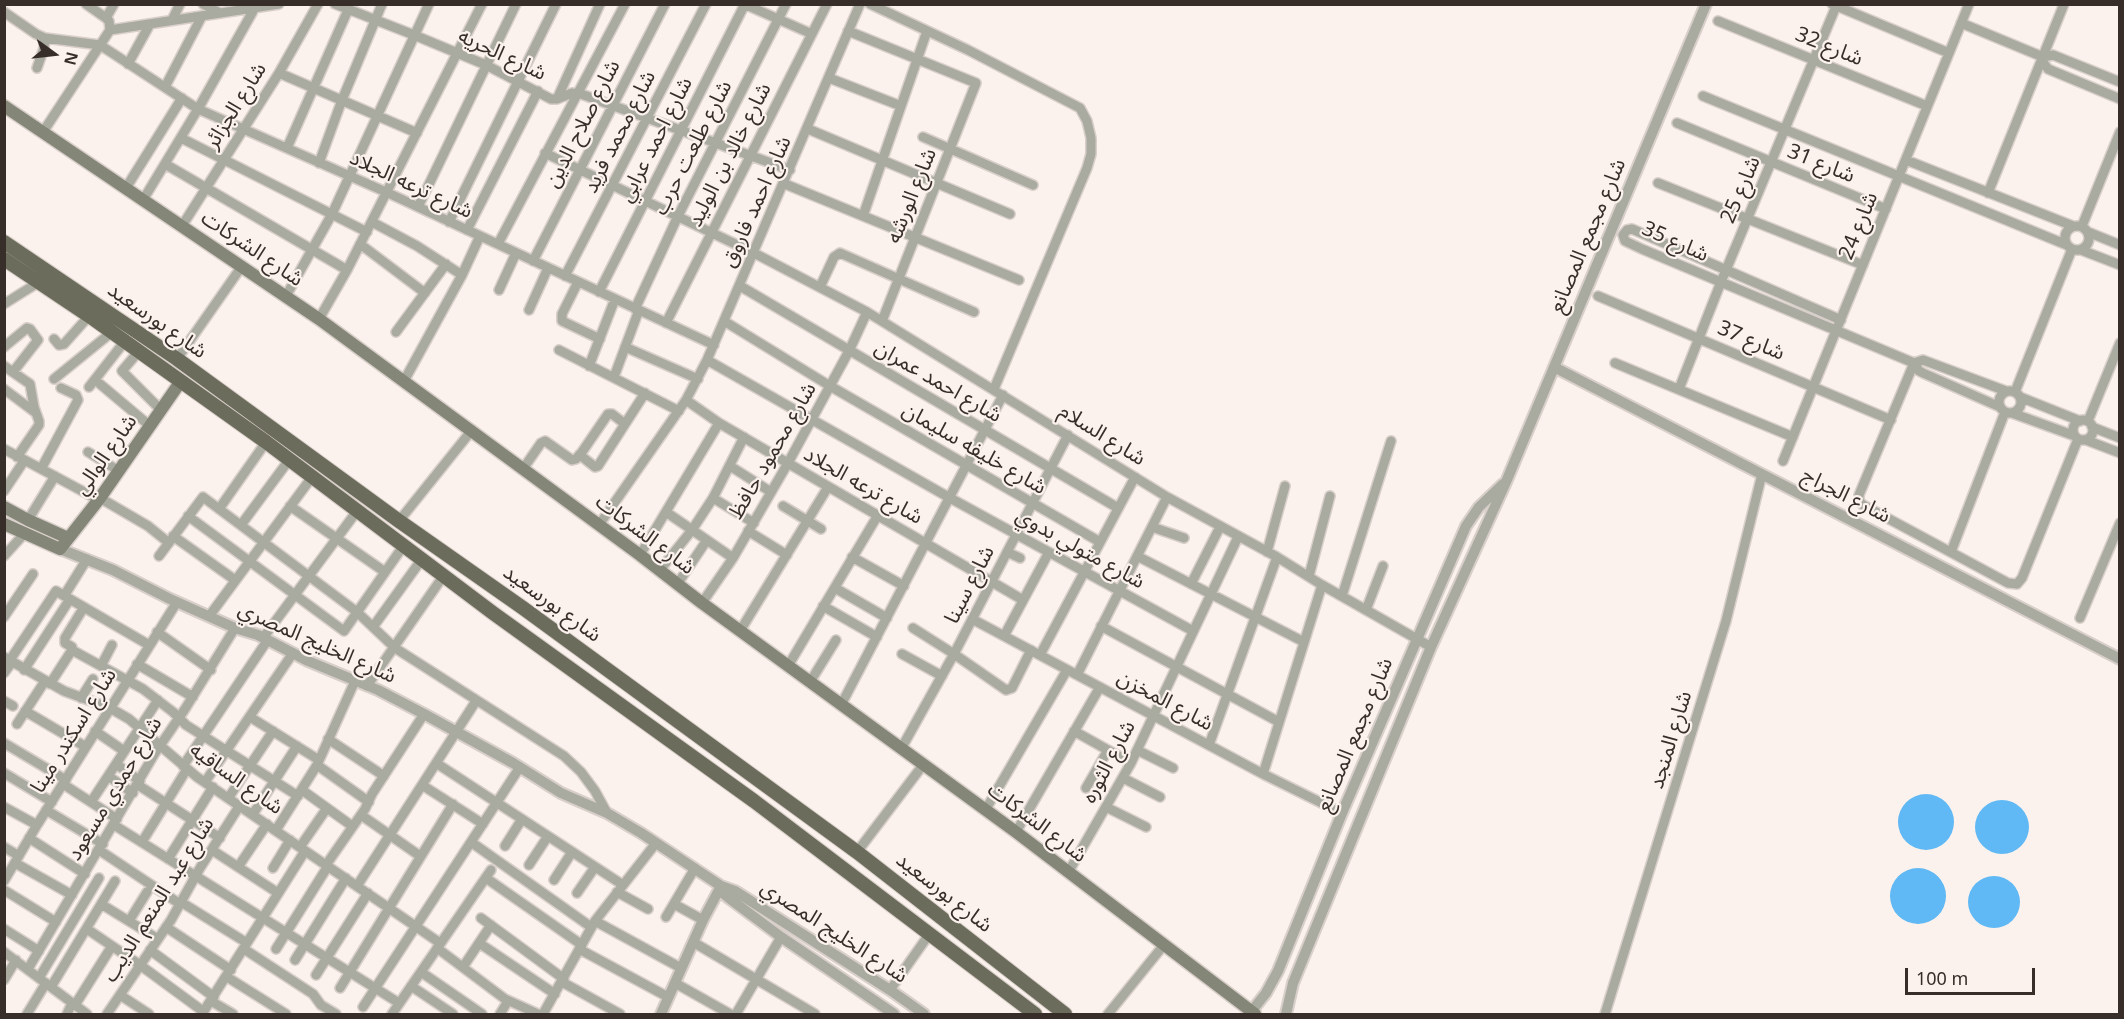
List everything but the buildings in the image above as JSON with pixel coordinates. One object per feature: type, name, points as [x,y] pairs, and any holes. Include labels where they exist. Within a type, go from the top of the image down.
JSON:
[{"type":"main road","name":"شارع الشركات","points":[[5,107],[320,319],[740,631],[986,809],[1253,1013]]},
{"type":"main road","name":"شارع بورسعيد","points":[[4,242],[177,359],[399,521],[523,608],[857,852],[1065,1014]]},
{"type":"main road","name":"شارع بورسعيد","points":[[4,259],[125,341],[266,442],[493,613],[754,801],[1035,1014]]},
{"type":"main road","name":"شارع الوالي","points":[[60,549],[99,499],[182,381]]},
{"type":"main road","points":[[4,507],[68,538]]},
{"type":"main road","name":"شارع الخليج المصري","points":[[4,524],[60,549]]},
{"type":"main road","points":[[493,613],[500,602],[500,592]]},
{"type":"main road","points":[[515,628],[517,615],[523,608]]},
{"type":"street","points":[[43,132],[110,30],[111,25],[106,18],[86,4]]},
{"type":"street","points":[[106,18],[114,4]]},
{"type":"street","points":[[172,20],[180,4]]},
{"type":"street","points":[[203,4],[220,13]]},
{"type":"street","points":[[110,30],[279,4]]},
{"type":"street","name":"شارع الجزائر","points":[[182,226],[279,73],[318,4]]},
{"type":"street","name":"شارع الحريه","points":[[335,4],[486,65],[551,99],[577,93]]},
{"type":"street","points":[[319,163],[342,100],[382,4]]},
{"type":"street","points":[[286,296],[332,214],[429,4]]},
{"type":"street","points":[[320,319],[372,222],[482,4]]},
{"type":"street","points":[[418,207],[516,4]]},
{"type":"street","points":[[449,222],[556,4]]},
{"type":"street","points":[[557,99],[600,4]]},
{"type":"street","points":[[498,244],[625,4]]},
{"type":"street","name":"شارع صلاح الدين","points":[[533,261],[665,4]]},
{"type":"street","name":"شارع محمد فريد","points":[[565,276],[706,4]]},
{"type":"street","name":"شارع طلعت حرب","points":[[614,377],[637,309],[678,216],[786,4]]},
{"type":"street","name":"شارع خالد بن الوليد","points":[[666,323],[827,4]]},
{"type":"street","name":"شارع احمد فاروق","points":[[598,525],[687,400],[698,379],[808,129],[860,4]]},
{"type":"street","points":[[870,4],[1080,108],[1088,121],[1091,154],[1087,168],[994,390]]},
{"type":"street","name":"شارع مجمع المصانع","points":[[1286,1014],[1293,983],[1431,647],[1506,482],[1706,4]]},
{"type":"street","name":"شارع 24","points":[[1783,461],[1969,4]]},
{"type":"street","points":[[1988,193],[2064,4]]},
{"type":"street","points":[[745,5],[812,34]]},
{"type":"street","name":"شارع احمد عرابي","points":[[599,292],[745,5]]},
{"type":"street","points":[[1836,5],[1949,53]]},
{"type":"street","name":"شارع 25","points":[[1679,389],[1726,269],[1836,5]]},
{"type":"street","points":[[143,200],[256,6]]},
{"type":"street","points":[[286,148],[348,10]]},
{"type":"street","points":[[4,26],[8,14],[45,38],[100,45]]},
{"type":"street","points":[[165,87],[202,16]]},
{"type":"street","name":"شارع 32","points":[[1718,21],[1928,106]]},
{"type":"street","points":[[1962,23],[2043,57],[2054,55],[2120,82]]},
{"type":"street","points":[[128,64],[150,24]]},
{"type":"street","points":[[848,31],[918,58]]},
{"type":"street","points":[[863,216],[927,31]]},
{"type":"street","points":[[37,68],[45,38]]},
{"type":"street","name":"شارع ترعه الجلاد","points":[[100,45],[198,109],[386,192],[714,345]]},
{"type":"street","points":[[2043,57],[2048,69],[2120,99]]},
{"type":"street","name":"شارع الورشه","points":[[882,321],[976,85],[975,81],[918,58]]},
{"type":"street","points":[[279,73],[417,133]]},
{"type":"street","points":[[829,78],[901,106]]},
{"type":"street","points":[[467,230],[537,91]]},
{"type":"street","points":[[577,93],[790,170]]},
{"type":"street","points":[[1703,96],[2073,248],[2120,265]]},
{"type":"street","points":[[126,188],[182,98]]},
{"type":"street","name":"شارع 31","points":[[1677,123],[1886,209]]},
{"type":"street","points":[[808,129],[1010,214]]},
{"type":"street","points":[[2081,228],[2120,132]]},
{"type":"street","points":[[923,136],[1033,185]]},
{"type":"street","points":[[180,138],[367,231]]},
{"type":"street","name":"شارع السلام","points":[[545,153],[754,253],[867,312],[1167,497],[1277,557],[1431,647]]},
{"type":"street","points":[[1906,160],[2120,245]]},
{"type":"street","points":[[165,164],[347,270]]},
{"type":"street","points":[[1658,183],[1863,265]]},
{"type":"street","points":[[784,184],[1019,280]]},
{"type":"street","points":[[372,222],[417,246],[462,275]]},
{"type":"street","points":[[2073,248],[2065,237],[2066,232],[2081,228]]},
{"type":"street","points":[[2006,411],[1999,399],[2014,393],[2073,248],[2089,240],[2081,228]]},
{"type":"street","name":"شارع 35","points":[[1840,320],[1632,229],[1625,232],[1624,238],[1630,243],[1914,363]]},
{"type":"street","points":[[404,381],[462,275],[480,236]]},
{"type":"street","points":[[360,244],[424,293]]},
{"type":"street","points":[[499,290],[516,252]]},
{"type":"street","points":[[820,287],[834,257],[840,253],[974,312]]},
{"type":"street","points":[[396,332],[446,264]]},
{"type":"street","points":[[177,359],[242,266]]},
{"type":"street","points":[[529,310],[548,268]]},
{"type":"street","points":[[4,304],[39,282]]},
{"type":"street","points":[[578,282],[562,314],[562,321],[600,339]]},
{"type":"street","name":"شارع احمد عمران","points":[[740,286],[1118,508]]},
{"type":"street","name":"شارع 37","points":[[1598,296],[1891,420]]},
{"type":"street","points":[[590,366],[615,299]]},
{"type":"street","name":"شارع محمود حافظ","points":[[702,603],[733,558],[788,463],[849,351],[867,312]]},
{"type":"street","points":[[54,339],[59,345],[64,344],[89,316]]},
{"type":"street","name":"شارع خليفه سليمان","points":[[724,321],[830,386],[1100,542]]},
{"type":"street","points":[[4,346],[27,328],[38,340],[9,369],[30,384],[39,425],[4,491]]},
{"type":"street","points":[[54,379],[112,332]]},
{"type":"street","points":[[89,387],[125,341]]},
{"type":"street","points":[[2080,438],[2073,429],[2086,423],[2120,343]]},
{"type":"street","points":[[625,347],[698,379]]},
{"type":"street","points":[[559,350],[679,411]]},
{"type":"street","points":[[139,351],[122,371],[161,410]]},
{"type":"street","name":"شارع متولي بدوي","points":[[707,360],[1193,632]]},
{"type":"street","points":[[2080,438],[2022,578],[2017,584],[2008,583],[1859,501],[1859,495],[1914,363],[1923,360],[2014,393],[2120,438]]},
{"type":"street","points":[[1615,363],[1793,437]]},
{"type":"street","points":[[1914,363],[1919,371],[2006,411],[2120,453]]},
{"type":"street","name":"شارع الجراج","points":[[1554,367],[2120,659]]},
{"type":"street","points":[[100,384],[150,426]]},
{"type":"street","points":[[40,469],[77,402],[76,395],[61,388]]},
{"type":"street","points":[[4,389],[36,413]]},
{"type":"street","points":[[580,454],[596,467],[645,393]]},
{"type":"street","points":[[1951,552],[2006,411],[2020,405],[2014,393]]},
{"type":"street","points":[[841,705],[1003,395]]},
{"type":"street","name":"شارع ترعه الجلاد","points":[[687,400],[719,423],[1023,600]]},
{"type":"street","points":[[523,469],[541,442],[545,441],[572,460],[580,454],[608,414],[612,414],[625,424]]},
{"type":"street","points":[[640,555],[719,423]]},
{"type":"street","points":[[2080,438],[2091,436],[2086,423]]},
{"type":"street","points":[[399,521],[472,430]]},
{"type":"street","name":"شارع سينا","points":[[901,749],[954,654],[1068,435]]},
{"type":"street","points":[[660,570],[692,530],[730,466],[744,437]]},
{"type":"street","points":[[1342,596],[1391,441]]},
{"type":"street","points":[[159,556],[202,497],[219,509],[266,442]]},
{"type":"street","points":[[4,449],[124,511],[235,580]]},
{"type":"street","points":[[88,452],[119,471]]},
{"type":"street","points":[[241,525],[289,460]]},
{"type":"street","points":[[730,466],[771,492]]},
{"type":"street","name":"شارع المنجد","points":[[1605,1014],[1726,621],[1762,474]]},
{"type":"street","points":[[28,520],[55,476]]},
{"type":"street","points":[[210,615],[312,477]]},
{"type":"street","points":[[913,628],[1002,688],[1009,690],[1036,653],[1084,572],[1135,477]]},
{"type":"street","name":"شارع مجمع المصانع","points":[[1253,1013],[1278,971],[1342,813],[1466,526],[1479,507],[1506,482]]},
{"type":"street","points":[[1267,552],[1285,486]]},
{"type":"street","points":[[740,631],[828,487]]},
{"type":"street","points":[[1309,576],[1330,496]]},
{"type":"street","points":[[1077,675],[1167,497]]},
{"type":"street","points":[[712,498],[787,555]]},
{"type":"street","points":[[290,506],[385,572]]},
{"type":"street","points":[[783,506],[821,529]]},
{"type":"street","name":"شارع الخليج المصري","points":[[219,509],[357,612],[395,648],[564,756],[581,772],[607,813]]},
{"type":"street","points":[[142,842],[203,736],[265,639],[357,511]]},
{"type":"street","points":[[666,512],[733,558]]},
{"type":"street","points":[[788,666],[878,515]]},
{"type":"street","points":[[188,516],[344,631],[404,545]]},
{"type":"street","points":[[2080,618],[2120,523]]},
{"type":"street","points":[[1152,527],[1184,538]]},
{"type":"street","points":[[1191,584],[1220,527]]},
{"type":"street","points":[[4,556],[24,534]]},
{"type":"street","name":"شارع الثوره","points":[[1069,871],[1131,764],[1238,537]]},
{"type":"street","points":[[678,583],[707,540]]},
{"type":"street","name":"شارع الخليج المصري","points":[[60,549],[135,580],[177,602],[265,639],[424,714],[520,767],[561,793],[607,813],[721,886],[735,891],[924,1014]]},
{"type":"street","points":[[1007,552],[1020,558]]},
{"type":"street","points":[[1004,636],[1049,552]]},
{"type":"street","points":[[1137,556],[1304,642]]},
{"type":"street","points":[[852,557],[904,586]]},
{"type":"street","points":[[1209,745],[1277,557]]},
{"type":"street","points":[[4,673],[9,660],[63,595],[87,559]]},
{"type":"street","points":[[373,627],[422,559]]},
{"type":"street","points":[[1366,610],[1383,566]]},
{"type":"street","points":[[4,617],[33,574]]},
{"type":"street","points":[[367,686],[444,575]]},
{"type":"street","points":[[1263,774],[1322,585]]},
{"type":"street","points":[[835,588],[887,618]]},
{"type":"street","points":[[63,595],[149,645]]},
{"type":"street","points":[[24,670],[63,595]]},
{"type":"street","name":"شارع اسكندر مينا","points":[[4,881],[127,679],[177,602]]},
{"type":"street","points":[[824,606],[877,637]]},
{"type":"street","points":[[84,607],[65,638],[65,643],[72,650],[127,679],[203,736],[274,782],[327,808],[352,826]]},
{"type":"street","name":"شارع المخزن","points":[[972,619],[1263,774],[1342,813]]},
{"type":"street","points":[[1101,626],[1279,722]]},
{"type":"street","name":"شارع حمدي مسعود","points":[[28,969],[160,746],[211,670],[235,628]]},
{"type":"street","points":[[157,632],[211,670]]},
{"type":"street","points":[[810,682],[836,640]]},
{"type":"street","points":[[101,666],[112,645]]},
{"type":"street","points":[[17,724],[72,650]]},
{"type":"street","points":[[168,859],[192,820],[226,751],[293,653]]},
{"type":"street","points":[[902,654],[942,675]]},
{"type":"street","name":"شارع الساقيه","points":[[9,660],[47,683],[110,708],[129,719],[185,767],[389,907],[508,1001],[538,1014]]},
{"type":"street","points":[[137,664],[193,697]]},
{"type":"street","points":[[986,809],[1066,669]]},
{"type":"street","points":[[81,698],[93,679]]},
{"type":"street","points":[[276,830],[318,763],[355,681]]},
{"type":"street","points":[[91,802],[172,684]]},
{"type":"street","points":[[1016,832],[1100,687]]},
{"type":"street","points":[[4,701],[13,706]]},
{"type":"street","points":[[357,886],[476,701]]},
{"type":"street","points":[[25,711],[86,747]]},
{"type":"street","points":[[276,949],[424,714]]},
{"type":"street","points":[[250,717],[297,746],[369,802]]},
{"type":"street","points":[[95,731],[124,751]]},
{"type":"street","points":[[229,797],[273,731]]},
{"type":"street","points":[[1074,731],[1131,764]]},
{"type":"street","points":[[328,739],[384,776]]},
{"type":"street","points":[[4,743],[64,782],[142,842],[376,988],[397,1011],[411,986],[488,874],[580,947],[668,997]]},
{"type":"street","points":[[253,814],[297,746]]},
{"type":"street","points":[[1086,788],[1108,750]]},
{"type":"street","points":[[1137,750],[1173,768]]},
{"type":"street","points":[[436,763],[595,867],[648,909]]},
{"type":"street","points":[[116,764],[137,786]]},
{"type":"street","points":[[857,852],[923,765]]},
{"type":"street","points":[[363,1007],[520,767]]},
{"type":"street","points":[[4,773],[101,847],[246,946],[313,994],[321,1005],[336,1014]]},
{"type":"street","points":[[108,776],[137,786],[220,838]]},
{"type":"street","points":[[1123,778],[1160,797]]},
{"type":"street","points":[[422,785],[483,824]]},
{"type":"street","points":[[340,988],[453,804]]},
{"type":"street","name":"شارع عبد المنعم الديب","points":[[107,1014],[166,927],[240,805]]},
{"type":"street","points":[[4,807],[37,825]]},
{"type":"street","points":[[1106,807],[1146,827]]},
{"type":"street","points":[[87,929],[141,965],[203,1013],[263,918],[327,808]]},
{"type":"street","points":[[361,815],[420,856]]},
{"type":"street","points":[[505,846],[522,819]]},
{"type":"street","points":[[238,867],[267,824]]},
{"type":"street","points":[[529,864],[548,836]]},
{"type":"street","points":[[27,1014],[96,883],[83,877],[29,838]]},
{"type":"street","points":[[273,868],[290,840]]},
{"type":"street","points":[[471,842],[593,924],[681,968]]},
{"type":"street","points":[[538,1014],[555,994],[593,924],[656,843]]},
{"type":"street","points":[[4,847],[17,859],[72,896]]},
{"type":"street","points":[[212,850],[278,893]]},
{"type":"street","points":[[554,880],[572,852]]},
{"type":"street","points":[[577,893],[595,867]]},
{"type":"street","points":[[666,917],[696,868]]},
{"type":"street","points":[[295,960],[346,878]]},
{"type":"street","points":[[45,983],[87,929],[115,881]]},
{"type":"street","points":[[661,1014],[703,920],[721,886]]},
{"type":"street","name":"شارع الخليج المصري","points":[[721,886],[724,894],[730,899],[889,1013]]},
{"type":"street","points":[[4,890],[56,922]]},
{"type":"street","points":[[129,921],[147,892]]},
{"type":"street","points":[[316,975],[368,893]]},
{"type":"street","points":[[102,904],[158,939]]},
{"type":"street","points":[[674,904],[703,920]]},
{"type":"street","points":[[481,918],[563,980],[620,1014]]},
{"type":"street","points":[[463,967],[491,925]]},
{"type":"street","points":[[166,927],[285,1014]]},
{"type":"street","points":[[4,929],[39,951]]},
{"type":"street","points":[[889,1013],[894,993],[930,933]]},
{"type":"street","points":[[736,1014],[781,937]]},
{"type":"street","points":[[693,942],[815,1014]]},
{"type":"street","points":[[479,944],[555,994]]},
{"type":"street","points":[[67,1014],[112,946]]},
{"type":"street","points":[[1108,1014],[1163,946]]},
{"type":"street","points":[[150,950],[233,1014]]},
{"type":"street","points":[[4,952],[87,1014]]},
{"type":"street","points":[[4,980],[16,960]]},
{"type":"street","points":[[421,972],[471,1011],[482,1014]]},
{"type":"street","points":[[675,983],[730,1014]]},
{"type":"street","points":[[411,986],[453,1014]]},
{"type":"street","points":[[120,995],[148,1014]]},
{"type":"street","points":[[500,1014],[508,1001]]},
{"type":"water","points":[[1920,794],[1932,794],[1946,802],[1954,816],[1952,833],[1946,842],[1932,850],[1920,850],[1903,838],[1898,828],[1898,816],[1910,799]]},
{"type":"water","points":[[1997,800],[2007,800],[2017,804],[2025,812],[2029,827],[2025,842],[2017,850],[2007,854],[1997,854],[1987,850],[1979,842],[1975,832],[1975,822],[1979,812],[1987,804]]},
{"type":"water","points":[[1918,868],[1929,870],[1938,876],[1944,885],[1946,896],[1944,907],[1938,916],[1929,922],[1918,924],[1907,922],[1898,916],[1892,907],[1890,896],[1892,885],[1898,876],[1907,870]]},
{"type":"water","points":[[1989,876],[1999,876],[2013,883],[2020,902],[2013,921],[1999,928],[1989,928],[1979,924],[1972,917],[1968,907],[1968,897],[1972,887],[1979,880]]}]
